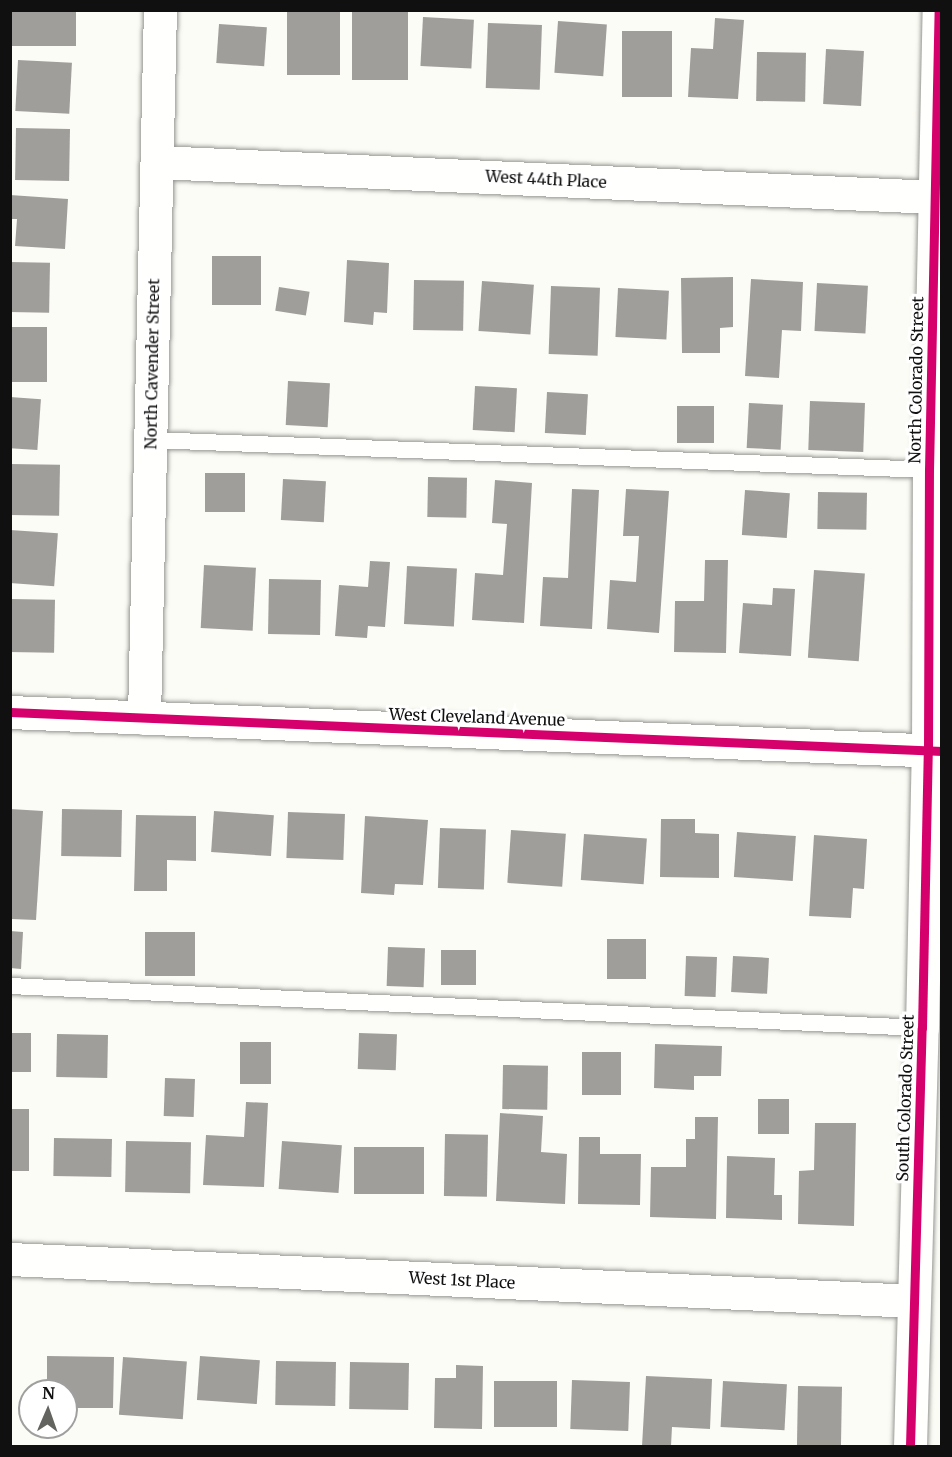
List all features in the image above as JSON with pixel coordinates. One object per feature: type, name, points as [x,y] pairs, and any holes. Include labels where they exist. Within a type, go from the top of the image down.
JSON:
[{"type":"street","name":"North Cavender Street","points":[[144,718],[160,10]]},
{"type":"street","name":"North Colorado Street","points":[[935,751],[929,470],[939,10]]},
{"type":"street","name":"West 44th Place","points":[[156,162],[935,196]]},
{"type":"street","name":"West Cleveland Avenue","points":[[10,712],[935,751]]},
{"type":"street","name":"South Colorado Street","points":[[910,1446],[922,1028],[935,751]]},
{"type":"street","name":"West 1st Place","points":[[10,1259],[913,1301]]},
{"type":"lane","points":[[150,440],[929,470]]},
{"type":"lane","points":[[10,986],[922,1028]]},
{"type":"building","points":[[10,10],[76,10],[76,46],[10,46]]},
{"type":"building","points":[[287,10],[340,10],[340,75],[287,75]]},
{"type":"building","points":[[352,10],[408,10],[408,80],[352,80]]},
{"type":"building","points":[[423,17],[474,20],[471,69],[420,66]]},
{"type":"building","points":[[715,18],[744,20],[738,99],[688,97],[691,48],[713,49]]},
{"type":"building","points":[[558,21],[607,24],[603,76],[554,73]]},
{"type":"building","points":[[488,23],[542,25],[540,90],[486,88]]},
{"type":"building","points":[[219,24],[267,27],[264,66],[216,63]]},
{"type":"building","points":[[622,31],[672,31],[672,97],[622,97]]},
{"type":"building","points":[[826,49],[864,51],[861,106],[823,104]]},
{"type":"building","points":[[757,52],[806,53],[805,102],[756,101]]},
{"type":"building","points":[[18,60],[72,63],[69,114],[15,111]]},
{"type":"building","points":[[16,128],[70,129],[69,181],[15,180]]},
{"type":"building","points":[[10,195],[68,199],[65,249],[15,246],[17,219],[10,219]]},
{"type":"building","points":[[212,256],[261,256],[261,305],[212,305]]},
{"type":"building","points":[[347,260],[389,263],[387,313],[374,312],[373,325],[344,322]]},
{"type":"building","points":[[10,262],[50,263],[49,313],[10,312]]},
{"type":"building","points":[[733,277],[733,327],[720,328],[720,353],[682,353],[681,278]]},
{"type":"building","points":[[751,279],[803,282],[801,331],[782,330],[779,378],[745,376]]},
{"type":"building","points":[[414,280],[464,281],[463,331],[413,330]]},
{"type":"building","points":[[482,281],[534,285],[530,335],[479,331]]},
{"type":"building","points":[[817,283],[868,286],[865,334],[814,331]]},
{"type":"building","points":[[551,286],[600,288],[598,356],[549,354]]},
{"type":"building","points":[[279,287],[310,292],[306,316],[275,311]]},
{"type":"building","points":[[618,288],[669,291],[666,340],[615,337]]},
{"type":"building","points":[[10,327],[47,327],[47,382],[10,382]]},
{"type":"building","points":[[288,381],[330,383],[328,427],[286,425]]},
{"type":"building","points":[[475,386],[517,388],[515,432],[473,430]]},
{"type":"building","points":[[547,392],[588,394],[586,435],[545,433]]},
{"type":"building","points":[[10,397],[41,399],[37,450],[10,448]]},
{"type":"building","points":[[810,401],[865,403],[863,452],[808,450]]},
{"type":"building","points":[[749,403],[783,405],[781,450],[747,448]]},
{"type":"building","points":[[677,406],[714,406],[714,443],[677,443]]},
{"type":"building","points":[[10,464],[60,465],[59,516],[10,515]]},
{"type":"building","points":[[205,473],[245,473],[245,512],[205,512]]},
{"type":"building","points":[[428,477],[467,478],[466,518],[427,517]]},
{"type":"building","points":[[283,479],[326,481],[324,522],[281,520]]},
{"type":"building","points":[[495,480],[532,483],[524,623],[472,620],[475,573],[503,575],[507,524],[492,523]]},
{"type":"building","points":[[572,489],[599,490],[592,629],[540,626],[543,577],[568,578]]},
{"type":"building","points":[[626,489],[669,491],[659,633],[607,629],[610,580],[636,582],[639,536],[623,536]]},
{"type":"building","points":[[745,490],[790,493],[787,538],[742,535]]},
{"type":"building","points":[[818,492],[867,493],[866,530],[817,529]]},
{"type":"building","points":[[10,530],[58,533],[54,586],[10,583]]},
{"type":"building","points":[[705,560],[728,560],[726,653],[674,652],[675,601],[704,601]]},
{"type":"building","points":[[370,561],[390,562],[385,627],[368,626],[367,638],[335,636],[339,585],[368,587]]},
{"type":"building","points":[[204,565],[256,568],[253,631],[201,628]]},
{"type":"building","points":[[407,566],[457,569],[454,627],[404,624]]},
{"type":"building","points":[[814,570],[865,574],[859,661],[808,658]]},
{"type":"building","points":[[269,579],[321,580],[320,635],[268,634]]},
{"type":"building","points":[[773,588],[795,589],[791,656],[739,653],[743,603],[772,605]]},
{"type":"building","points":[[10,599],[55,600],[54,653],[10,652]]},
{"type":"building","points":[[10,809],[43,811],[36,920],[11,919]]},
{"type":"building","points":[[62,809],[122,810],[121,857],[61,856]]},
{"type":"building","points":[[214,811],[274,815],[271,856],[211,852]]},
{"type":"building","points":[[288,812],[345,814],[343,860],[286,858]]},
{"type":"building","points":[[136,815],[196,816],[196,861],[167,860],[167,891],[134,891]]},
{"type":"building","points":[[365,816],[428,820],[423,885],[395,884],[394,895],[361,893]]},
{"type":"building","points":[[661,819],[695,819],[695,833],[719,834],[719,878],[660,877]]},
{"type":"building","points":[[440,828],[486,830],[484,890],[438,888]]},
{"type":"building","points":[[511,830],[566,834],[562,887],[507,883]]},
{"type":"building","points":[[737,832],[796,836],[793,881],[734,877]]},
{"type":"building","points":[[584,834],[647,838],[644,884],[581,880]]},
{"type":"building","points":[[814,835],[867,839],[864,889],[853,888],[851,918],[809,916]]},
{"type":"building","points":[[10,931],[23,932],[21,969],[10,968]]},
{"type":"building","points":[[145,932],[195,932],[195,976],[145,976]]},
{"type":"building","points":[[607,939],[646,939],[646,979],[607,979]]},
{"type":"building","points":[[388,947],[425,948],[424,987],[387,986]]},
{"type":"building","points":[[441,950],[476,950],[476,985],[441,985]]},
{"type":"building","points":[[686,956],[717,957],[716,997],[685,996]]},
{"type":"building","points":[[733,956],[769,958],[767,994],[731,992]]},
{"type":"building","points":[[10,1033],[31,1033],[31,1072],[10,1072]]},
{"type":"building","points":[[359,1033],[397,1034],[396,1070],[358,1069]]},
{"type":"building","points":[[57,1034],[108,1035],[107,1078],[56,1077]]},
{"type":"building","points":[[240,1042],[271,1042],[271,1084],[240,1084]]},
{"type":"building","points":[[655,1044],[722,1046],[721,1076],[694,1076],[694,1090],[654,1088]]},
{"type":"building","points":[[582,1052],[621,1052],[621,1095],[582,1095]]},
{"type":"building","points":[[503,1065],[548,1066],[547,1110],[502,1109]]},
{"type":"building","points":[[165,1078],[195,1079],[194,1117],[164,1116]]},
{"type":"building","points":[[758,1099],[789,1099],[789,1134],[758,1134]]},
{"type":"building","points":[[246,1102],[268,1103],[264,1187],[203,1185],[206,1135],[244,1137]]},
{"type":"building","points":[[10,1109],[29,1109],[29,1171],[10,1171]]},
{"type":"building","points":[[500,1113],[543,1116],[541,1152],[567,1154],[565,1204],[496,1201]]},
{"type":"building","points":[[695,1117],[718,1117],[716,1219],[650,1217],[651,1167],[686,1167],[686,1139],[695,1139]]},
{"type":"building","points":[[815,1123],[856,1123],[854,1226],[798,1224],[799,1171],[814,1170]]},
{"type":"building","points":[[445,1134],[488,1135],[487,1197],[444,1196]]},
{"type":"building","points":[[579,1137],[600,1137],[600,1154],[641,1154],[640,1205],[578,1204]]},
{"type":"building","points":[[54,1138],[112,1139],[111,1177],[53,1176]]},
{"type":"building","points":[[126,1141],[191,1142],[190,1193],[125,1192]]},
{"type":"building","points":[[282,1141],[342,1145],[339,1193],[279,1189]]},
{"type":"building","points":[[354,1147],[424,1147],[424,1194],[354,1194]]},
{"type":"building","points":[[727,1156],[775,1158],[774,1195],[782,1195],[782,1220],[726,1218]]},
{"type":"building","points":[[47,1356],[114,1357],[113,1408],[78,1408],[78,1379],[47,1379]]},
{"type":"building","points":[[200,1356],[260,1360],[257,1404],[197,1400]]},
{"type":"building","points":[[123,1357],[187,1361],[183,1419],[119,1415]]},
{"type":"building","points":[[276,1361],[336,1362],[335,1406],[275,1405]]},
{"type":"building","points":[[350,1362],[409,1363],[408,1410],[349,1409]]},
{"type":"building","points":[[456,1365],[483,1366],[482,1429],[434,1428],[435,1378],[456,1378]]},
{"type":"building","points":[[646,1376],[712,1379],[710,1429],[672,1427],[671,1446],[642,1446]]},
{"type":"building","points":[[572,1380],[630,1382],[628,1431],[570,1429]]},
{"type":"building","points":[[494,1381],[557,1381],[557,1427],[494,1427]]},
{"type":"building","points":[[723,1381],[787,1384],[785,1430],[721,1427]]},
{"type":"building","points":[[798,1386],[842,1387],[841,1446],[797,1446]]},
{"type":"cycle path","points":[[910,1446],[928,750],[929,470],[939,10]]},
{"type":"cycle path","points":[[10,712],[942,751]]}]
